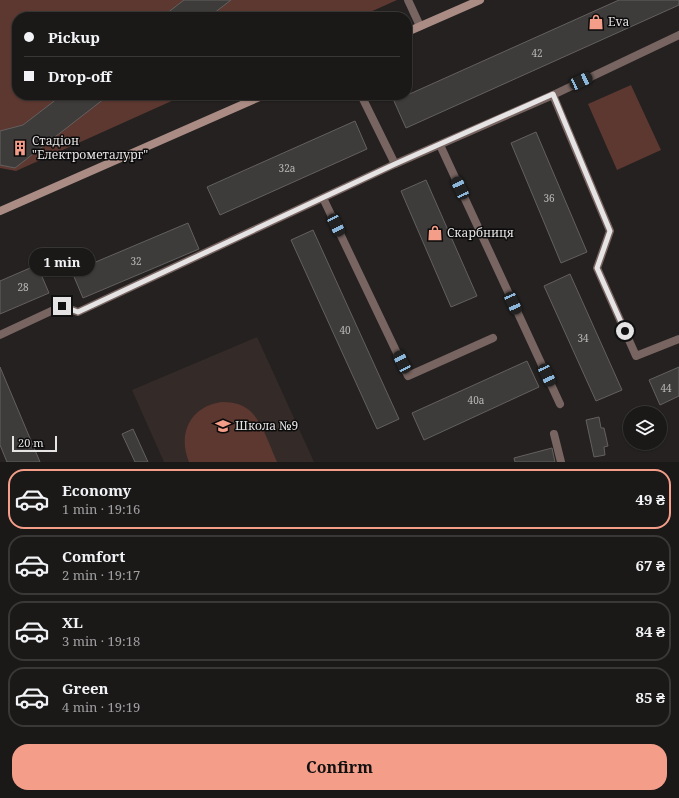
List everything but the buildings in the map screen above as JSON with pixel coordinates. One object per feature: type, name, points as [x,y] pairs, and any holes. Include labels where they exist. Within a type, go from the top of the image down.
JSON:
[{"type":"main road","points":[[412,30],[480,0]]},
{"type":"main road","points":[[0,211],[253,100]]},
{"type":"lane","points":[[408,0],[420,26]]},
{"type":"lane","points":[[0,335],[62,306],[78,312],[395,164],[553,94],[679,35]]},
{"type":"lane","points":[[553,94],[610,231],[597,268],[636,356],[679,339]]},
{"type":"lane","points":[[363,100],[395,164]]},
{"type":"lane","points":[[440,145],[560,404]]},
{"type":"lane","points":[[323,198],[408,376],[493,338]]},
{"type":"lane","points":[[554,434],[561,462]]},
{"type":"shaded area","points":[[0,0],[397,0],[370,12],[12,12],[12,100],[174,100],[16,171],[0,168]]},
{"type":"shaded area","points":[[631,85],[661,150],[617,170],[588,104]]},
{"type":"shaded area","name":"Школа №9","points":[[257,337],[314,462],[164,462],[132,390]]},
{"type":"shaded area","points":[[222,402],[238,404],[245,407],[255,416],[259,421],[277,462],[189,462],[185,441],[189,423],[202,409]]},
{"type":"place","name":"Eva","points":[[596,22]]},
{"type":"place","name":"Стадіон \"Електрометалург\"","points":[[20,148]]},
{"type":"place","name":"Скарбниця","points":[[435,233]]},
{"type":"place","name":"Школа №9","points":[[223,426]]},
{"type":"route","points":[[62,306],[78,312],[395,164],[553,94],[610,231],[597,268],[625,331]]}]
